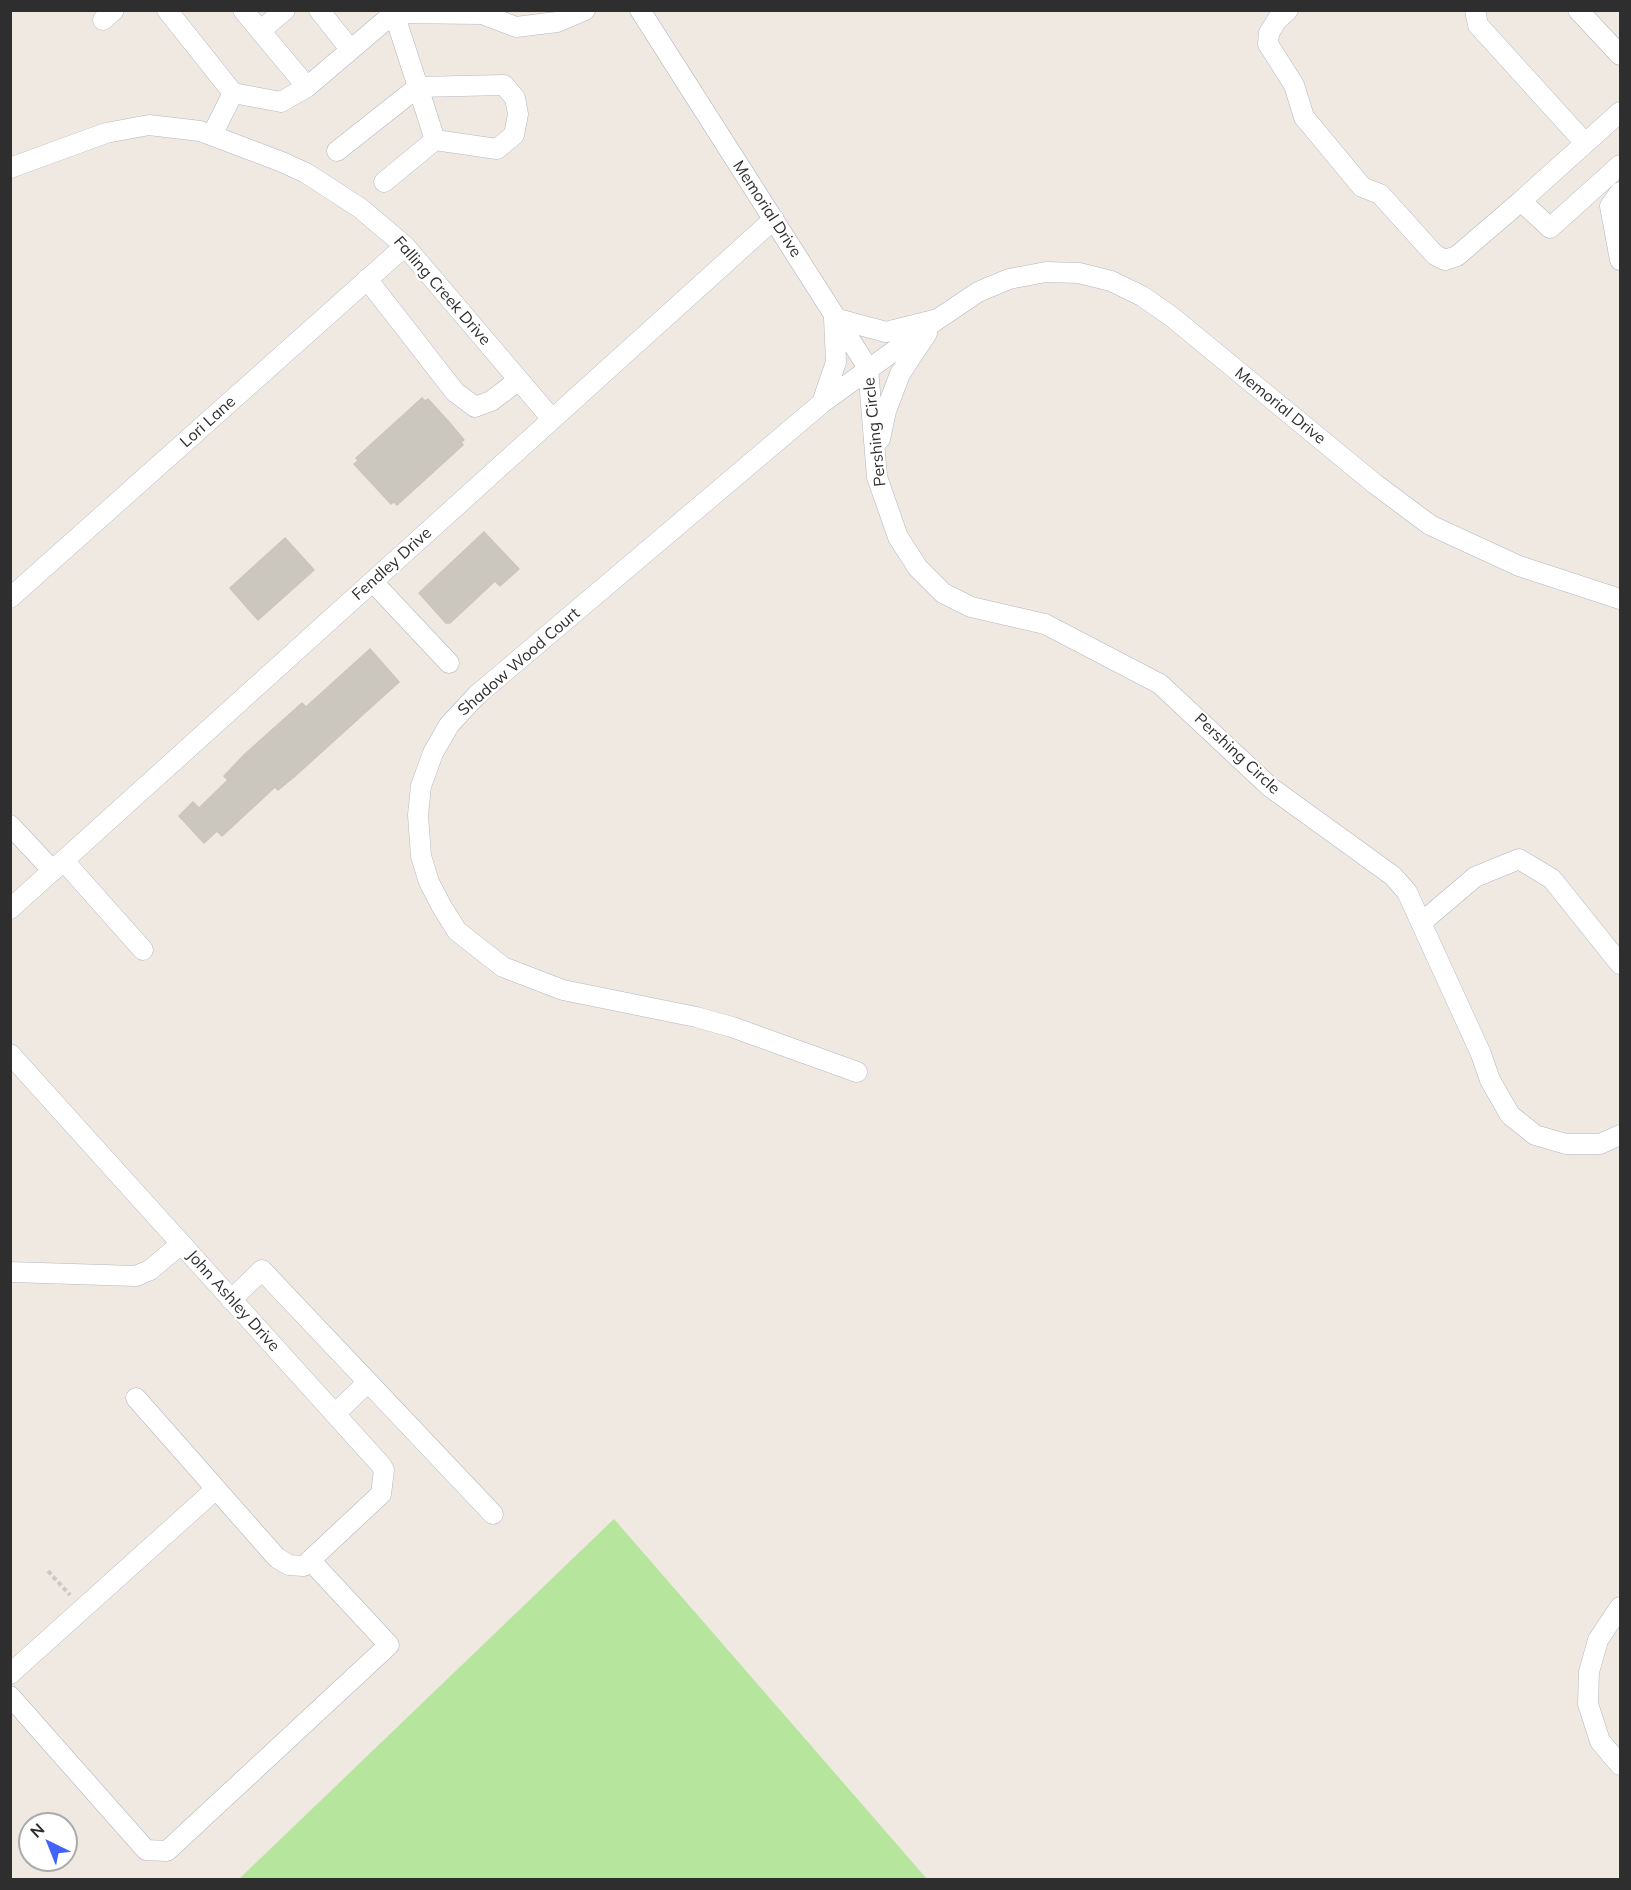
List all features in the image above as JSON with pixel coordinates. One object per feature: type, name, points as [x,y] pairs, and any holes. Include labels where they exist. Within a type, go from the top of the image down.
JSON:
[{"type":"street","points":[[167,10],[233,93],[281,102],[307,87],[393,12],[487,12],[516,27],[557,22],[585,10]]},
{"type":"street","points":[[243,10],[307,87]]},
{"type":"street","points":[[260,31],[285,10]]},
{"type":"street","points":[[319,10],[350,49]]},
{"type":"street","name":"Memorial Drive","points":[[640,10],[774,219],[834,318],[885,333],[938,319],[978,292],[1009,279],[1046,272],[1079,273],[1111,281],[1142,296],[1172,317],[1375,484],[1430,525],[1519,566],[1620,600]]},
{"type":"street","points":[[1288,10],[1269,33],[1268,44],[1294,86],[1296,99],[1311,129],[1362,187],[1380,194],[1435,255],[1445,260],[1457,256],[1620,112]]},
{"type":"street","points":[[1475,10],[1478,25],[1585,143]]},
{"type":"street","points":[[1578,10],[1620,55]]},
{"type":"street","points":[[393,12],[435,140]]},
{"type":"street","points":[[337,151],[418,87],[504,85],[515,98],[518,114],[514,135],[497,149],[435,140],[384,182]]},
{"type":"street","points":[[212,135],[233,93]]},
{"type":"street","name":"Falling Creek Drive","points":[[10,168],[106,133],[127,128],[164,125],[212,135],[306,174],[360,208],[405,246],[552,419]]},
{"type":"street","points":[[1521,201],[1550,228],[1620,165]]},
{"type":"street","points":[[1620,192],[1610,206],[1620,260]]},
{"type":"street","name":"Fendley Drive","points":[[10,909],[774,219]]},
{"type":"street","name":"Lori Lane","points":[[10,598],[405,246]]},
{"type":"street","points":[[367,279],[455,392],[475,407],[491,401],[519,380]]},
{"type":"street","points":[[822,403],[836,362],[834,318]]},
{"type":"street","name":"Pershing Circle","points":[[834,318],[868,368],[876,462],[882,498],[898,537],[918,568],[943,593],[971,608],[1045,624],[1160,684],[1270,787],[1393,876],[1407,892],[1481,1054],[1490,1080],[1510,1115],[1535,1135],[1566,1144],[1600,1144],[1620,1136]]},
{"type":"street","name":"Memorial Drive","points":[[876,462],[882,424],[900,374],[938,319]]},
{"type":"street","name":"Pershing Circle","points":[[868,368],[938,319]]},
{"type":"street","name":"Shadow Wood Court","points":[[857,1072],[732,1027],[696,1017],[563,990],[503,967],[457,931],[429,882],[419,841],[420,796],[427,767],[449,725],[462,711],[822,403],[868,368]]},
{"type":"street","points":[[373,582],[449,663]]},
{"type":"street","points":[[10,825],[58,866],[143,950]]},
{"type":"street","points":[[1421,923],[1475,877],[1519,859],[1552,879],[1620,964]]},
{"type":"street","name":"John Ashley Drive","points":[[11,1055],[381,1465],[384,1470],[384,1486],[375,1502],[316,1555]]},
{"type":"street","points":[[10,1272],[136,1276],[150,1270],[181,1244]]},
{"type":"street","points":[[231,1300],[262,1270],[493,1514]]},
{"type":"street","points":[[335,1414],[368,1382]]},
{"type":"street","points":[[10,1696],[146,1850],[167,1851],[389,1646],[316,1555],[304,1566],[289,1565],[277,1558],[136,1398]]},
{"type":"street","points":[[10,1674],[216,1489]]},
{"type":"street","points":[[1620,1607],[1598,1640],[1589,1672],[1588,1704],[1600,1742],[1620,1765]]},
{"type":"path","points":[[48,1571],[83,1609]]},
{"type":"green space","points":[[614,1519],[927,1879],[239,1879]]},
{"type":"building","points":[[422,398],[425,401],[428,399],[449,422],[464,440],[461,442],[463,445],[397,505],[394,502],[391,504],[354,464],[358,461],[356,458]]},
{"type":"building","points":[[484,532],[519,569],[500,586],[495,581],[450,623],[446,623],[419,593]]},
{"type":"building","points":[[285,538],[314,570],[258,620],[230,588]]},
{"type":"building","points":[[370,649],[399,682],[294,777],[278,790],[275,787],[222,836],[217,831],[204,843],[179,816],[193,802],[199,808],[228,780],[224,776],[245,754],[302,703],[306,707]]}]
